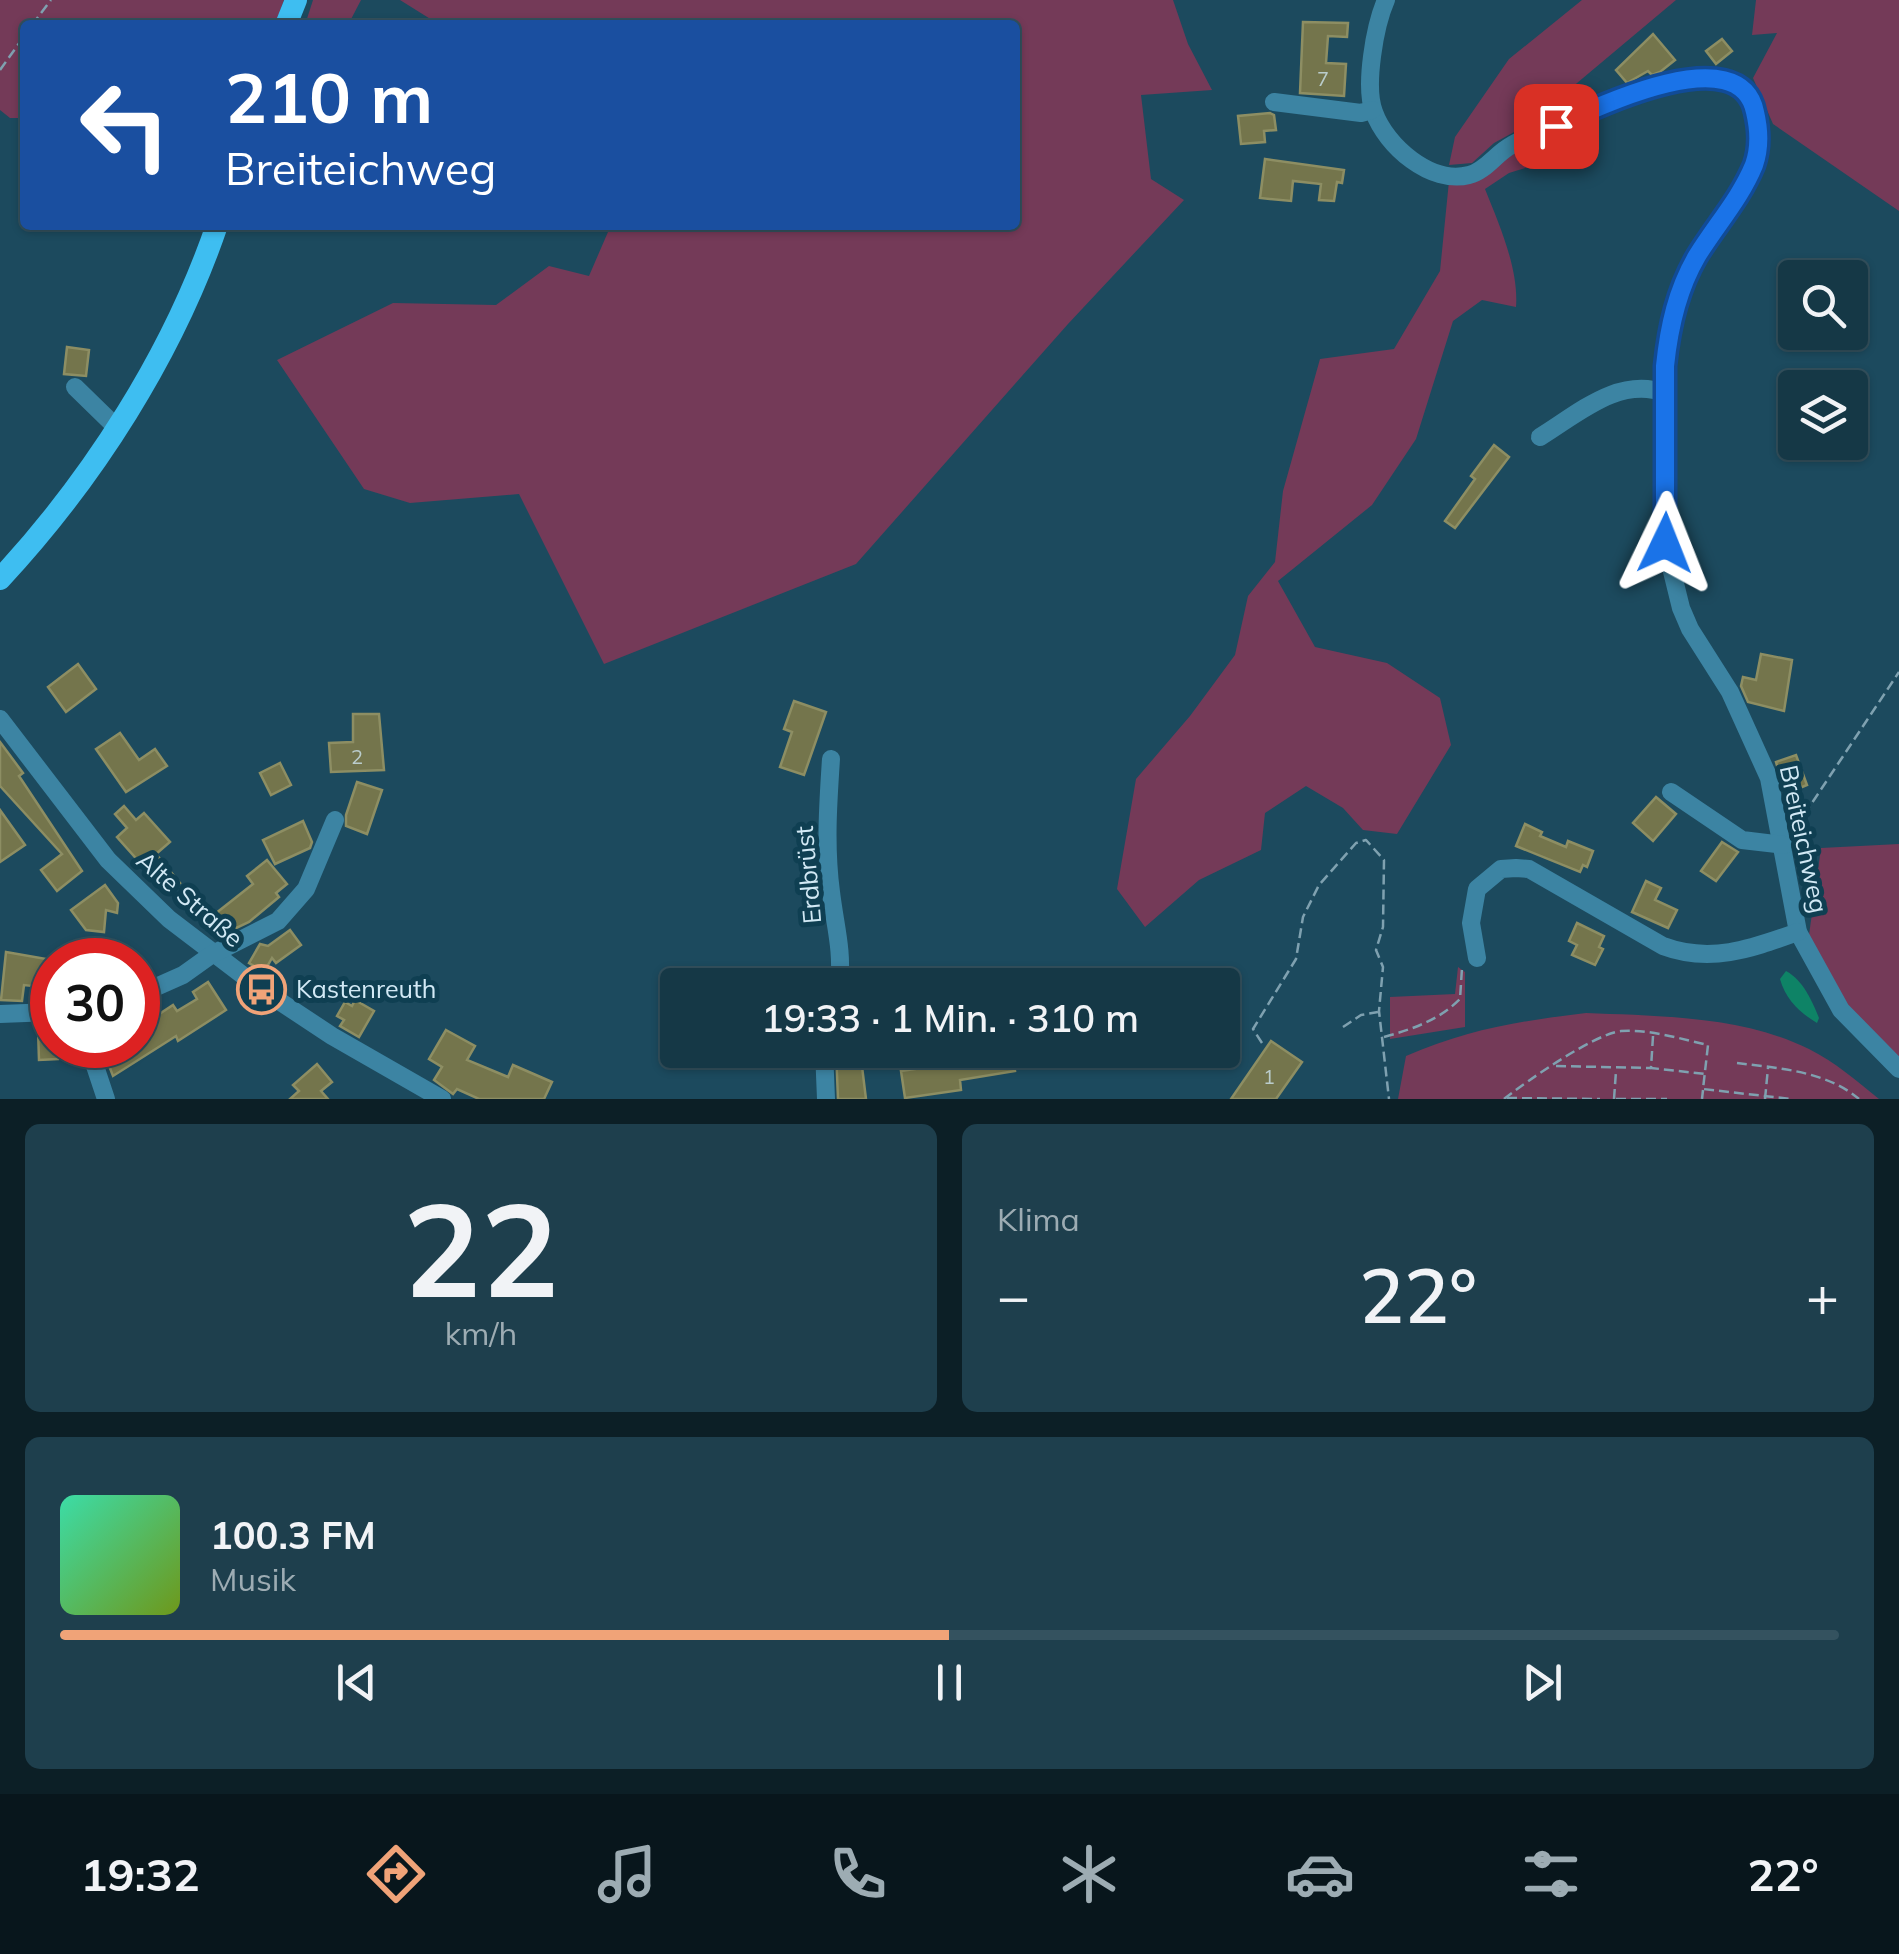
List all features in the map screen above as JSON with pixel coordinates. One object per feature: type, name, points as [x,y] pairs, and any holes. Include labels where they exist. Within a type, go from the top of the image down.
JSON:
[{"type":"main road","points":[[0,579],[116,427],[185,309],[215,230]]},
{"type":"street","points":[[1274,102],[1372,110],[1374,42],[1386,0]]},
{"type":"street","name":"Breiteichweg","points":[[1372,110],[1390,138],[1418,165],[1436,173],[1466,176],[1478,172],[1512,144],[1651,87],[1709,78],[1732,82],[1754,104],[1759,129],[1756,160],[1744,186],[1698,256],[1676,304],[1668,338],[1665,543],[1690,629],[1730,692],[1769,778],[1798,932],[1841,1010],[1899,1070]]},
{"type":"street","points":[[1540,436],[1616,391],[1635,386],[1665,392]]},
{"type":"street","points":[[75,387],[116,427]]},
{"type":"street","name":"Alte Straße","points":[[0,719],[108,860],[140,893],[212,954],[417,1094],[442,1099]]},
{"type":"street","name":"Erdbrüst","points":[[830,759],[826,834],[831,894],[843,956],[841,968]]},
{"type":"street","points":[[1671,792],[1742,840],[1784,845]]},
{"type":"street","points":[[160,986],[278,921],[306,889],[335,820]]},
{"type":"street","points":[[1477,958],[1470,923],[1477,889],[1501,869],[1530,869],[1680,952],[1726,954],[1798,932]]},
{"type":"street","points":[[0,1014],[30,1013]]},
{"type":"street","points":[[96,1068],[106,1099]]},
{"type":"street","points":[[825,1068],[826,1099]]},
{"type":"path","points":[[36,20],[51,0]]},
{"type":"path","points":[[0,70],[20,42]]},
{"type":"path","points":[[1784,845],[1899,672]]},
{"type":"path","points":[[1262,1043],[1253,1029],[1296,959],[1304,917],[1319,885],[1356,843],[1366,840],[1384,860],[1384,927],[1376,950],[1383,967],[1379,1011],[1389,1099]]},
{"type":"path","points":[[1382,1038],[1421,1026],[1450,1009],[1460,998],[1462,967],[1477,958]]},
{"type":"path","points":[[1343,1027],[1361,1015],[1379,1011]]},
{"type":"path","points":[[1505,1098],[1618,1031],[1708,1046],[1702,1099]]},
{"type":"path","points":[[1651,1068],[1653,1034]]},
{"type":"path","points":[[1737,1063],[1802,1072],[1848,1090],[1859,1099]]},
{"type":"path","points":[[1554,1066],[1651,1068],[1706,1074]]},
{"type":"path","points":[[1765,1096],[1768,1066]]},
{"type":"path","points":[[1616,1068],[1615,1099],[1668,1099]]},
{"type":"path","points":[[1703,1089],[1790,1099]]},
{"type":"path","points":[[1505,1098],[1600,1099]]},
{"type":"shaded area","points":[[0,0],[284,0],[277,20],[20,20],[20,118],[10,118],[0,110]]},
{"type":"shaded area","points":[[313,0],[361,0],[351,20],[307,20]]},
{"type":"shaded area","points":[[400,0],[1173,0],[1188,44],[1212,90],[1141,95],[1151,179],[1184,200],[1068,324],[856,564],[604,664],[519,494],[410,503],[364,489],[277,360],[393,303],[496,305],[549,266],[589,276],[609,230],[1020,230],[1020,20],[432,20]]},
{"type":"shaded area","points":[[1582,0],[1676,0],[1527,125],[1494,143],[1472,163],[1449,165],[1455,137],[1509,59]]},
{"type":"shaded area","points":[[1756,0],[1899,0],[1899,211],[1773,124],[1753,78],[1777,33],[1752,35]]},
{"type":"shaded area","points":[[1566,126],[1567,135],[1541,163],[1509,173],[1485,189],[1511,262],[1516,307],[1482,300],[1453,321],[1416,439],[1372,505],[1278,581],[1315,647],[1387,663],[1440,698],[1451,745],[1397,834],[1363,830],[1343,808],[1306,786],[1265,813],[1261,850],[1199,880],[1145,927],[1117,889],[1136,779],[1235,655],[1248,596],[1275,562],[1283,491],[1320,359],[1394,349],[1440,271],[1449,181]]},
{"type":"shaded area","points":[[1899,844],[1899,1060],[1853,1013],[1809,935],[1821,848]]},
{"type":"shaded area","points":[[1458,967],[1465,972],[1465,1027],[1390,1039],[1390,997],[1455,994]]},
{"type":"shaded area","points":[[1786,971],[1806,991],[1819,1018],[1817,1023],[1799,1010],[1786,993],[1780,979]]},
{"type":"shaded area","points":[[1586,1013],[1700,1020],[1757,1030],[1819,1054],[1879,1099],[1398,1099],[1406,1056],[1495,1027]]},
{"type":"building","points":[[1303,22],[1348,23],[1347,37],[1328,36],[1326,63],[1346,64],[1344,96],[1300,93]]},
{"type":"building","points":[[1653,34],[1675,60],[1660,72],[1652,75],[1648,71],[1627,83],[1616,70]]},
{"type":"building","points":[[1722,39],[1732,51],[1716,64],[1706,51]]},
{"type":"building","points":[[1274,115],[1276,130],[1264,131],[1265,142],[1241,144],[1238,116]]},
{"type":"building","points":[[1265,159],[1344,170],[1334,201],[1319,200],[1321,184],[1293,181],[1291,201],[1260,198]]},
{"type":"building","points":[[67,347],[89,350],[86,376],[64,374]]},
{"type":"building","points":[[1494,445],[1509,457],[1455,528],[1445,521]]},
{"type":"building","points":[[1761,654],[1792,660],[1784,711],[1748,702],[1741,686],[1743,677],[1756,680]]},
{"type":"building","points":[[78,664],[96,689],[66,712],[48,687]]},
{"type":"building","points":[[794,701],[826,712],[804,775],[780,767],[792,732],[784,729]]},
{"type":"building","points":[[353,714],[379,714],[384,770],[331,772],[329,743],[353,742]]},
{"type":"building","points":[[120,733],[139,760],[155,749],[167,766],[126,792],[96,749]]},
{"type":"building","points":[[0,742],[82,871],[57,891],[41,870],[62,854],[0,786]]},
{"type":"building","points":[[1796,755],[1807,785],[1785,794],[1776,762]]},
{"type":"building","points":[[280,763],[291,785],[271,795],[260,773]]},
{"type":"building","points":[[357,782],[382,790],[367,834],[346,826]]},
{"type":"building","points":[[1656,797],[1676,814],[1653,841],[1633,823]]},
{"type":"building","points":[[124,806],[136,820],[144,813],[170,842],[156,854],[180,883],[167,893],[117,837],[127,828],[115,814]]},
{"type":"building","points":[[0,810],[25,845],[0,862]]},
{"type":"building","points":[[303,821],[312,842],[310,848],[275,864],[263,840]]},
{"type":"building","points":[[1525,824],[1542,832],[1540,836],[1566,847],[1568,841],[1593,851],[1587,867],[1583,865],[1580,872],[1516,846]]},
{"type":"building","points":[[1722,842],[1738,852],[1716,881],[1701,871]]},
{"type":"building","points":[[267,860],[287,884],[276,893],[279,897],[249,922],[230,931],[215,914],[253,884],[247,876]]},
{"type":"building","points":[[1646,881],[1661,888],[1655,900],[1677,910],[1668,928],[1632,912]]},
{"type":"building","points":[[105,885],[118,903],[117,913],[106,910],[104,932],[86,930],[71,910]]},
{"type":"building","points":[[1577,923],[1604,936],[1595,965],[1572,955],[1577,945],[1569,941]]},
{"type":"building","points":[[290,930],[301,945],[276,963],[272,958],[264,972],[249,963],[260,944],[268,946]]},
{"type":"building","points":[[6,952],[30,956],[30,986],[24,985],[22,1001],[1,1000]]},
{"type":"building","points":[[208,982],[226,1010],[178,1041],[176,1036],[160,1046],[160,1014],[173,1005],[177,1011],[197,999],[193,992]]},
{"type":"building","points":[[355,1000],[374,1011],[359,1037],[340,1026],[344,1020],[337,1016],[345,1002],[352,1006]]},
{"type":"building","points":[[446,1030],[475,1046],[467,1060],[508,1077],[513,1065],[552,1082],[544,1099],[479,1099],[457,1089],[453,1094],[434,1080],[442,1067],[429,1059]]},
{"type":"building","points":[[1271,1041],[1302,1062],[1276,1099],[1231,1099]]},
{"type":"building","points":[[317,1064],[332,1082],[321,1091],[328,1099],[290,1099],[299,1091],[293,1085]]},
{"type":"building","points":[[110,1068],[126,1068],[113,1076]]},
{"type":"building","points":[[837,1068],[862,1068],[866,1099],[838,1099]]},
{"type":"building","points":[[901,1071],[1015,1071],[960,1080],[961,1090],[905,1098]]},
{"type":"place","name":"Kastenreuth","points":[[261,989]]},
{"type":"route","points":[[1556,126],[1651,87],[1679,81],[1709,78],[1732,82],[1754,104],[1759,129],[1756,160],[1684,282],[1668,338],[1665,543]]}]
